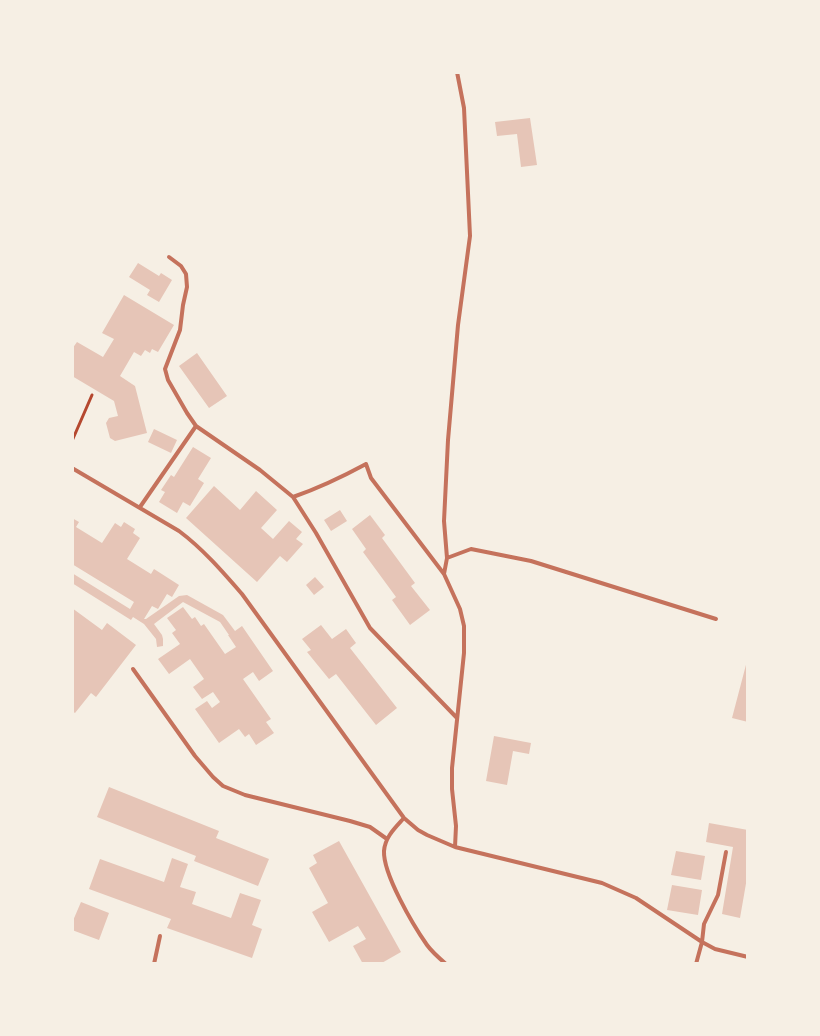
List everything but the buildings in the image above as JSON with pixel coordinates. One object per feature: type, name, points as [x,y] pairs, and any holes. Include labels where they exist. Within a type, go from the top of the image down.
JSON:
[{"type":"lane","points":[[444,574],[447,558],[444,521],[448,440],[458,325],[470,236],[464,108],[456,72]]},
{"type":"lane","points":[[169,257],[181,266],[186,274],[187,287],[180,330],[165,369],[174,391],[196,426],[260,470],[293,497],[316,533],[370,628],[457,718]]},
{"type":"lane","points":[[140,507],[196,426]]},
{"type":"lane","points":[[293,497],[337,480],[366,464],[371,478],[444,574],[460,609],[464,626],[464,653],[452,768],[456,826],[455,847]]},
{"type":"lane","points":[[72,468],[180,531],[212,560],[242,594],[404,818],[423,832],[455,847],[602,883],[636,898],[715,949],[748,957]]},
{"type":"lane","points":[[447,558],[471,549],[531,561],[716,619]]},
{"type":"lane","points":[[134,669],[195,756],[223,786],[245,795],[370,827],[387,840]]},
{"type":"lane","points":[[404,818],[387,840],[384,850],[385,863],[391,881],[406,911],[427,945],[446,964]]},
{"type":"lane","points":[[696,964],[702,942],[704,924],[718,895],[726,852]]},
{"type":"lane","points":[[154,964],[160,936]]},
{"type":"path","points":[[72,441],[92,395]]}]
